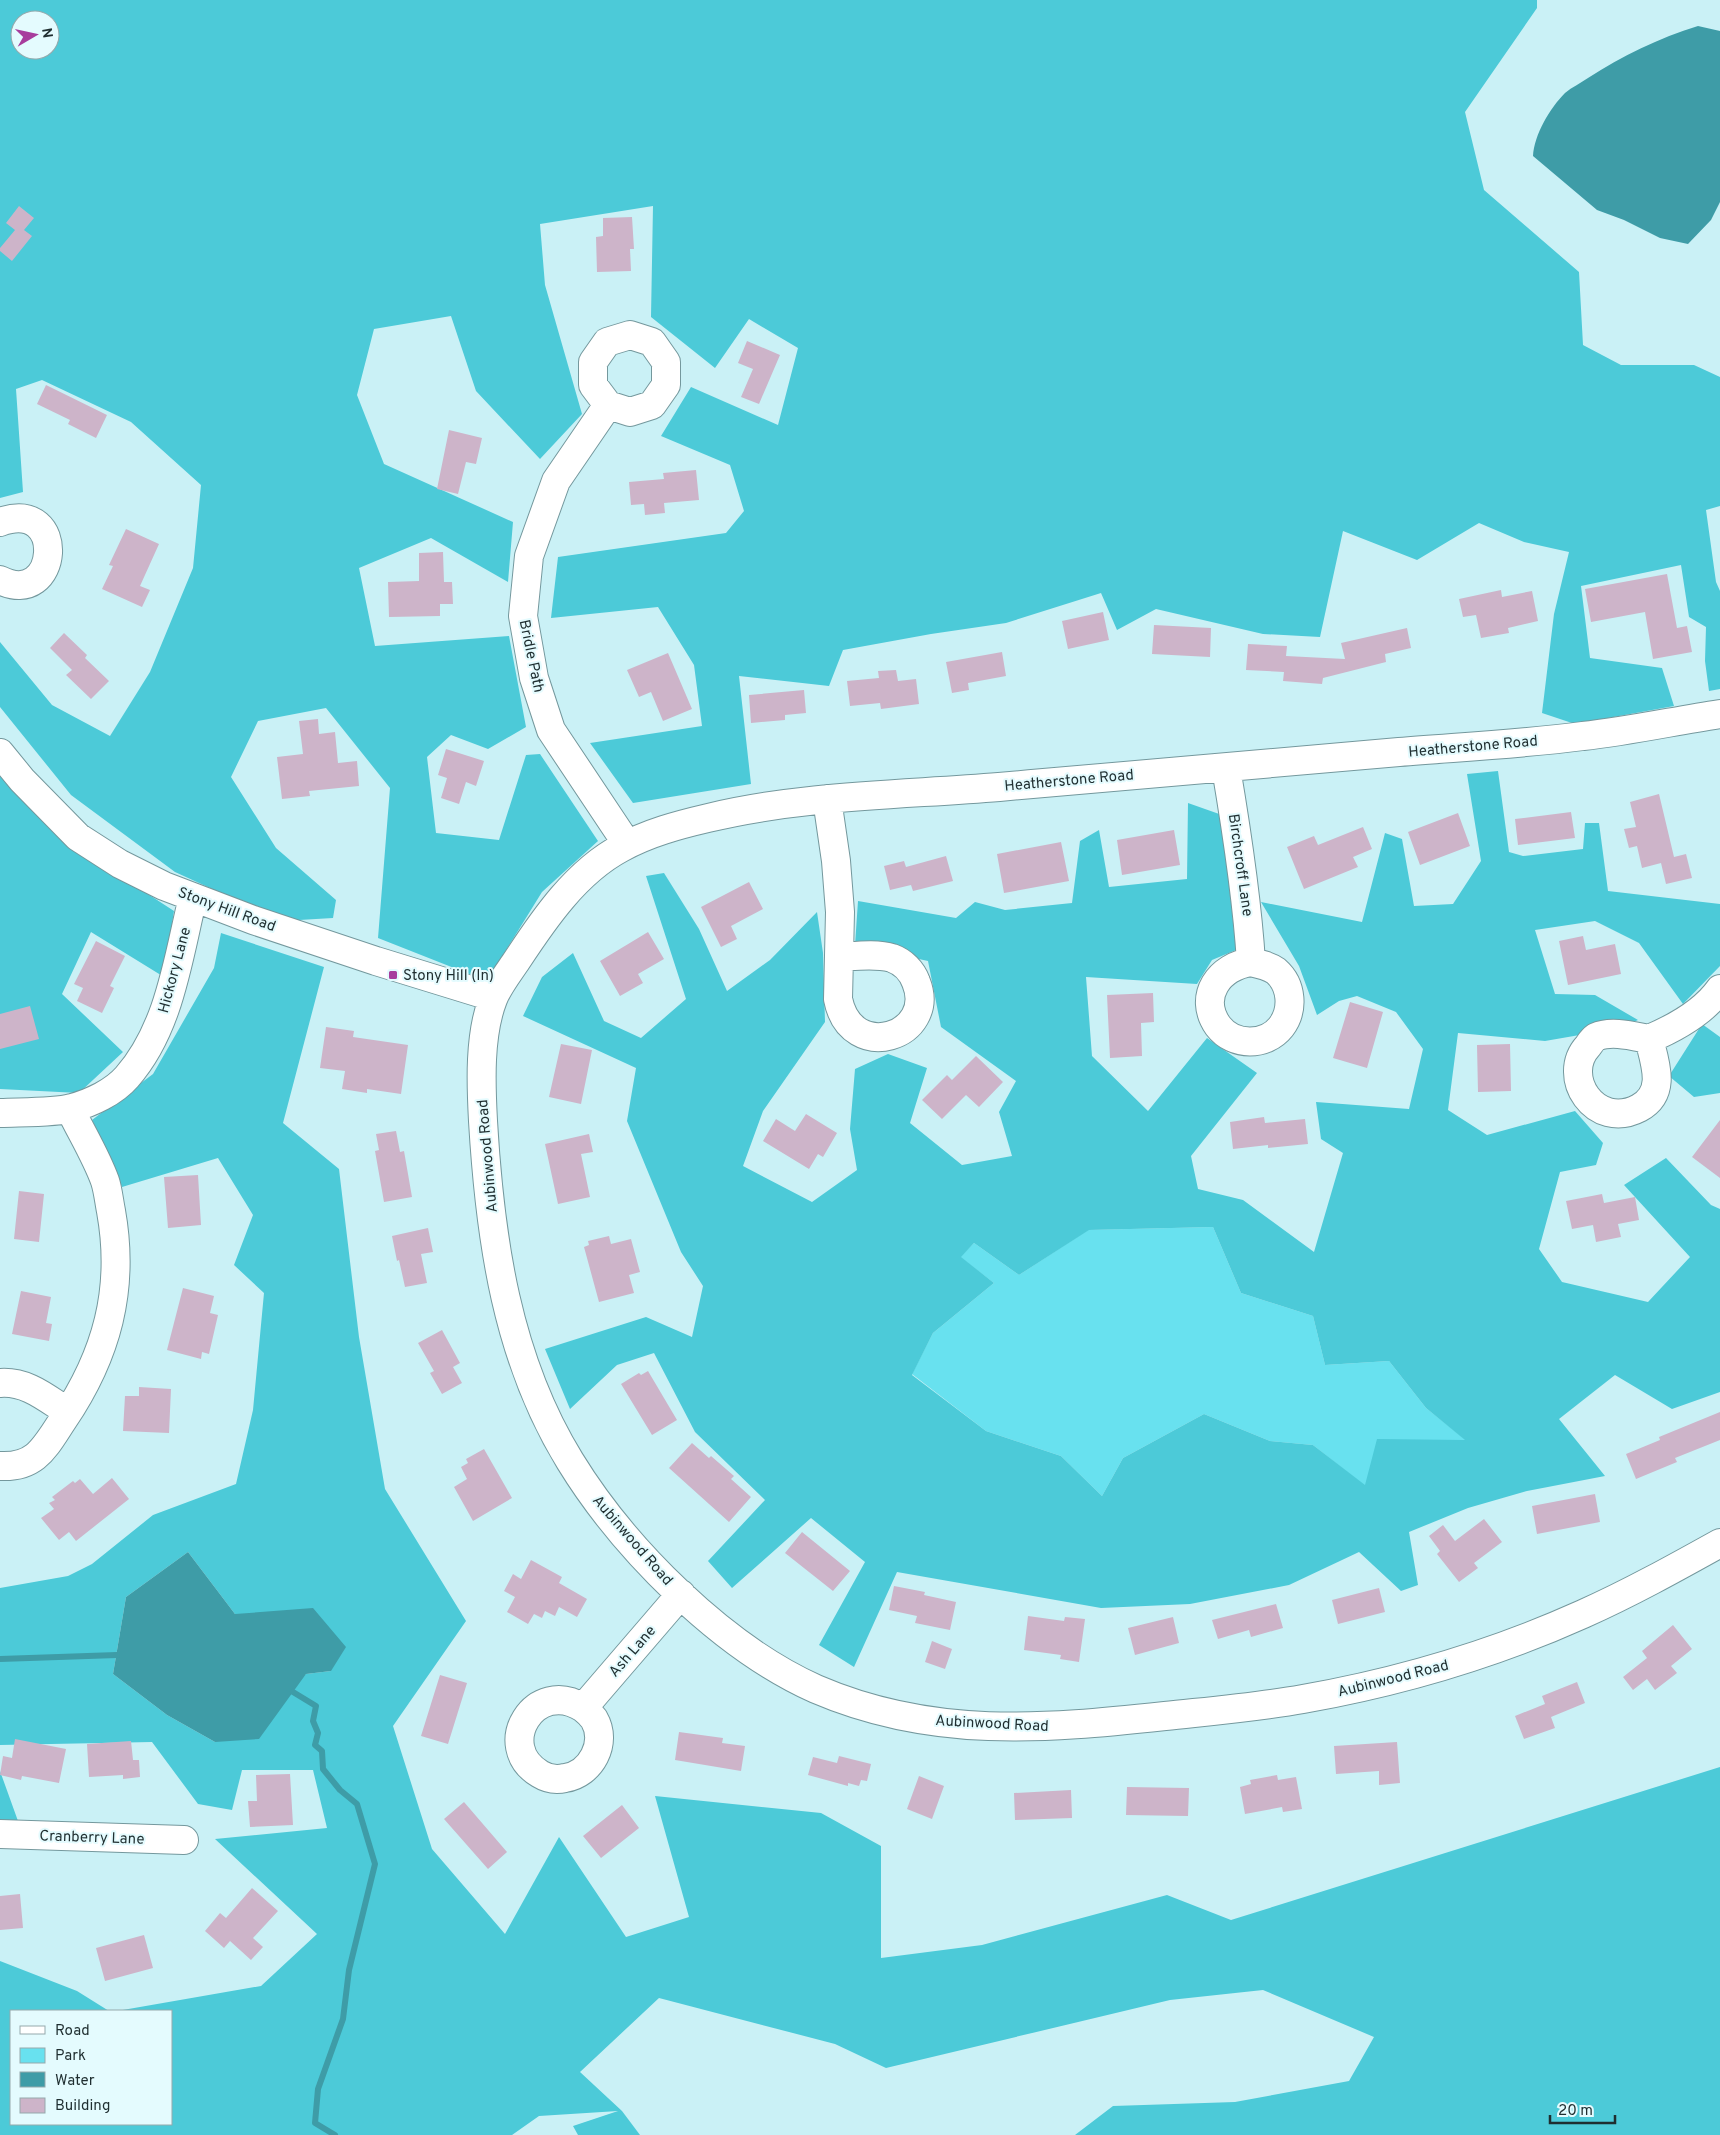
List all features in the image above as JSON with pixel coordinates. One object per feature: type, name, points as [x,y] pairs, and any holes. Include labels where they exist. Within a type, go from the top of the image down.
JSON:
[{"type":"street","name":"Bridle Path","points":[[608,405],[556,481],[529,556],[523,616],[534,678],[551,730],[627,844]]},
{"type":"street","points":[[0,522],[21,518],[32,522],[41,529],[47,538],[50,548],[49,559],[45,569],[38,577],[18,585],[7,584],[0,580]]},
{"type":"street","name":"Heatherstone Road","points":[[493,997],[534,934],[582,876],[607,856],[627,844],[652,833],[728,813],[778,804],[827,799],[1226,768],[1585,736],[1720,714]]},
{"type":"street","name":"Stony Hill Road","points":[[0,753],[22,780],[78,837],[120,864],[164,886],[253,920],[493,997]]},
{"type":"street","name":"Birchcroff Lane","points":[[1226,768],[1242,862],[1251,962]]},
{"type":"street","points":[[827,799],[836,861],[840,912],[839,957]]},
{"type":"street","name":"Hickory Lane","points":[[0,1113],[70,1109],[99,1098],[127,1078],[150,1044],[165,1011],[193,897]]},
{"type":"street","points":[[1649,1039],[1690,1017],[1704,1007],[1720,989]]},
{"type":"street","name":"Aubinwood Road","points":[[493,997],[485,1036],[481,1092],[490,1205],[498,1263],[511,1320],[536,1394],[573,1466],[626,1537],[681,1594],[729,1638],[787,1675],[854,1703],[910,1718],[974,1726],[1046,1727],[1085,1725],[1256,1706],[1312,1697],[1399,1678],[1492,1650],[1580,1615],[1633,1590],[1720,1543]]},
{"type":"street","points":[[0,1466],[14,1467],[28,1463],[39,1454],[80,1396],[105,1338],[115,1291],[116,1239],[105,1181],[70,1109]]},
{"type":"street","points":[[0,1383],[13,1382],[26,1386],[68,1412]]},
{"type":"street","name":"Ash Lane","points":[[584,1708],[681,1594]]},
{"type":"street","name":"Cranberry Lane","points":[[0,1834],[184,1840]]},
{"type":"green space","points":[[1213,1227],[1241,1293],[1313,1316],[1325,1365],[1389,1361],[1426,1408],[1466,1440],[1365,1486],[1313,1445],[1270,1441],[1204,1414],[1123,1458],[1102,1496],[1061,1456],[986,1431],[912,1374],[933,1333],[994,1283],[960,1257],[974,1243],[1019,1275],[1088,1230]]},
{"type":"shaded area","points":[[0,0],[1537,0],[1537,8],[1465,112],[1484,190],[1579,272],[1583,345],[1621,365],[1694,365],[1720,377],[1720,506],[1706,510],[1716,582],[1720,591],[1720,689],[1709,691],[1705,661],[1706,627],[1689,617],[1681,565],[1581,586],[1590,658],[1662,668],[1674,706],[1575,724],[1542,713],[1554,614],[1569,552],[1524,542],[1479,523],[1417,560],[1343,531],[1320,637],[1263,634],[1156,609],[1117,630],[1101,593],[1006,623],[843,650],[829,686],[739,676],[751,784],[633,803],[590,743],[702,726],[694,665],[658,607],[551,618],[558,557],[726,533],[744,511],[730,465],[661,436],[691,387],[778,425],[798,348],[749,319],[715,368],[651,317],[653,206],[540,224],[545,285],[582,414],[540,459],[476,391],[451,316],[374,329],[357,395],[384,464],[513,522],[508,582],[431,538],[359,568],[375,646],[509,636],[526,727],[488,749],[451,735],[427,757],[436,833],[499,840],[526,755],[540,754],[598,841],[542,892],[487,981],[378,938],[390,788],[326,708],[258,721],[231,777],[276,848],[336,900],[333,918],[282,921],[175,872],[71,795],[0,707],[0,642],[52,705],[110,736],[150,672],[193,568],[201,485],[131,422],[42,380],[16,389],[23,492],[0,498]]},
{"type":"shaded area","points":[[0,770],[77,848],[174,911],[164,977],[91,932],[62,994],[123,1052],[79,1093],[0,1089]]},
{"type":"shaded area","points":[[1498,771],[1509,852],[1523,856],[1583,849],[1585,823],[1599,823],[1608,891],[1720,904],[1720,966],[1683,1004],[1639,943],[1595,921],[1535,930],[1555,994],[1595,995],[1638,1020],[1620,1028],[1545,1041],[1458,1033],[1448,1110],[1487,1135],[1575,1111],[1603,1143],[1596,1165],[1560,1172],[1539,1249],[1562,1282],[1648,1302],[1690,1257],[1624,1185],[1666,1158],[1711,1205],[1720,1209],[1720,1392],[1672,1409],[1615,1375],[1559,1419],[1605,1476],[1527,1491],[1468,1508],[1409,1532],[1418,1585],[1401,1591],[1359,1552],[1289,1585],[1190,1604],[1101,1608],[897,1572],[854,1667],[819,1645],[865,1562],[811,1518],[732,1588],[708,1561],[765,1500],[695,1432],[654,1353],[617,1365],[570,1409],[545,1349],[646,1317],[692,1337],[703,1286],[681,1252],[627,1121],[636,1068],[523,1016],[542,977],[573,953],[604,1021],[641,1038],[686,999],[646,876],[664,873],[699,929],[727,991],[770,960],[817,912],[823,953],[825,1022],[763,1111],[743,1166],[812,1202],[857,1170],[850,1129],[855,1069],[888,1054],[927,1068],[910,1123],[962,1165],[1012,1156],[999,1112],[1016,1081],[941,1027],[928,961],[855,945],[858,901],[956,918],[975,902],[1005,910],[1072,903],[1080,841],[1099,830],[1109,887],[1187,879],[1188,803],[1222,815],[1236,950],[1212,960],[1197,984],[1086,977],[1092,1056],[1148,1111],[1207,1038],[1257,1073],[1191,1156],[1198,1189],[1243,1200],[1314,1252],[1343,1153],[1321,1139],[1316,1102],[1409,1109],[1423,1049],[1396,1012],[1357,996],[1339,1001],[1317,1015],[1299,966],[1261,902],[1362,922],[1385,833],[1402,839],[1414,906],[1453,904],[1481,861],[1467,774]],"holes":[[[1213,1227],[1241,1293],[1313,1316],[1325,1365],[1389,1361],[1426,1408],[1465,1440],[1377,1439],[1365,1485],[1313,1445],[1270,1441],[1204,1414],[1123,1458],[1102,1496],[1061,1456],[986,1431],[912,1375],[933,1333],[994,1283],[961,1257],[974,1243],[1019,1275],[1089,1230]]]},
{"type":"shaded area","points":[[221,933],[324,967],[283,1123],[339,1169],[359,1337],[385,1489],[466,1621],[393,1726],[432,1849],[505,1934],[559,1837],[626,1937],[689,1917],[655,1796],[821,1813],[881,1846],[881,1958],[982,1945],[1167,1895],[1231,1920],[1720,1767],[1720,2135],[1075,2135],[1113,2106],[1235,2102],[1349,2081],[1374,2037],[1263,1990],[1170,2000],[886,2068],[835,2044],[659,1998],[580,2072],[622,2111],[640,2135],[578,2135],[573,2126],[618,2111],[539,2116],[512,2135],[0,2135],[0,1961],[77,1991],[107,2010],[10,2010],[10,2125],[172,2125],[172,2010],[123,2010],[261,1986],[317,1934],[215,1839],[327,1828],[313,1770],[242,1770],[232,1810],[198,1804],[152,1742],[0,1745],[0,1588],[68,1576],[92,1564],[153,1515],[236,1484],[253,1410],[264,1293],[234,1265],[253,1215],[218,1158],[122,1187],[92,1120],[153,1074],[214,968]],"holes":[[[188,1552],[235,1614],[331,1671],[306,1674],[215,1742],[167,1715],[113,1674],[126,1597]]]},
{"type":"shaded area","points":[[1702,1024],[1720,1037],[1720,1093],[1694,1097],[1669,1076]]},
{"type":"shaded area","points":[[0,1771],[18,1821],[0,1823]]},
{"type":"water","points":[[1698,26],[1720,31],[1720,202],[1711,220],[1688,244],[1660,238],[1624,220],[1597,210],[1533,156],[1536,139],[1544,122],[1565,93],[1627,55],[1669,36]]},
{"type":"water","points":[[188,1552],[235,1614],[313,1608],[346,1647],[331,1671],[306,1674],[259,1739],[215,1742],[167,1715],[113,1674],[126,1597]]},
{"type":"building","points":[[19,206],[34,218],[24,230],[32,236],[12,261],[0,251],[0,248],[15,230],[6,223]]},
{"type":"building","points":[[632,217],[634,249],[630,249],[631,271],[597,272],[596,237],[603,236],[603,218]]},
{"type":"building","points":[[747,341],[780,355],[759,404],[741,397],[753,369],[738,363]]},
{"type":"building","points":[[46,385],[107,415],[96,438],[68,424],[70,420],[37,404]]},
{"type":"building","points":[[449,430],[482,438],[476,464],[466,462],[458,494],[437,489]]},
{"type":"building","points":[[696,470],[699,500],[664,503],[665,513],[645,515],[644,504],[631,505],[629,482],[664,479],[663,473]]},
{"type":"building","points":[[126,529],[159,544],[140,586],[150,590],[142,607],[102,589],[113,566],[109,565]]},
{"type":"building","points":[[443,552],[444,582],[452,582],[453,604],[440,604],[440,616],[389,617],[388,582],[419,581],[419,553]]},
{"type":"building","points":[[1667,574],[1677,628],[1687,626],[1692,652],[1653,659],[1645,612],[1591,622],[1585,589]]},
{"type":"building","points":[[1501,590],[1502,597],[1532,591],[1538,621],[1508,628],[1509,633],[1481,638],[1476,615],[1463,617],[1459,599]]},
{"type":"building","points":[[1103,612],[1109,640],[1068,649],[1062,621]]},
{"type":"building","points":[[1154,625],[1211,628],[1210,657],[1152,654]]},
{"type":"building","points":[[1407,628],[1411,648],[1385,654],[1386,662],[1323,678],[1322,684],[1283,681],[1284,672],[1246,670],[1248,644],[1287,646],[1286,656],[1345,659],[1341,643]]},
{"type":"building","points":[[64,633],[87,655],[85,658],[109,681],[91,699],[66,675],[72,670],[50,648]]},
{"type":"building","points":[[1002,652],[1006,676],[968,683],[969,690],[952,693],[946,662]]},
{"type":"building","points":[[668,653],[692,709],[663,721],[651,692],[639,697],[627,670]]},
{"type":"building","points":[[896,670],[898,681],[916,679],[919,704],[881,709],[880,703],[850,706],[847,681],[879,678],[878,671]]},
{"type":"building","points":[[804,690],[806,713],[785,715],[785,720],[751,723],[749,695]]},
{"type":"building","points":[[318,719],[319,734],[335,732],[338,763],[357,761],[359,786],[309,791],[310,796],[282,799],[277,757],[303,754],[299,721]]},
{"type":"building","points":[[446,749],[484,761],[476,786],[466,782],[459,804],[441,798],[447,778],[438,775]]},
{"type":"building","points":[[1659,794],[1674,857],[1686,854],[1692,878],[1666,884],[1661,863],[1642,868],[1637,846],[1629,848],[1624,829],[1636,827],[1630,802]]},
{"type":"building","points":[[1571,812],[1575,838],[1518,845],[1515,819]]},
{"type":"building","points":[[1458,813],[1470,846],[1420,865],[1408,832]]},
{"type":"building","points":[[1363,827],[1372,849],[1353,857],[1358,867],[1304,889],[1287,847],[1314,836],[1318,845]]},
{"type":"building","points":[[1174,830],[1180,865],[1122,875],[1117,840]]},
{"type":"building","points":[[1061,842],[1069,881],[1004,893],[997,854]]},
{"type":"building","points":[[946,856],[953,881],[913,891],[911,885],[890,890],[884,866],[904,861],[906,867]]},
{"type":"building","points":[[749,882],[763,909],[731,926],[737,939],[721,947],[701,907]]},
{"type":"building","points":[[648,932],[664,959],[638,974],[643,983],[620,996],[600,961]]},
{"type":"building","points":[[1583,936],[1586,950],[1615,944],[1621,974],[1568,985],[1559,941]]},
{"type":"building","points":[[96,941],[125,956],[110,986],[114,988],[102,1013],[77,1001],[83,988],[74,984]]},
{"type":"building","points":[[1153,993],[1154,1022],[1141,1023],[1142,1056],[1110,1058],[1107,995]]},
{"type":"building","points":[[1350,1002],[1383,1012],[1367,1068],[1333,1058]]},
{"type":"building","points":[[30,1006],[39,1039],[0,1049],[0,1014]]},
{"type":"building","points":[[326,1027],[354,1031],[353,1037],[408,1045],[401,1094],[367,1089],[367,1093],[342,1089],[345,1071],[320,1068]]},
{"type":"building","points":[[561,1044],[592,1050],[581,1104],[549,1097]]},
{"type":"building","points":[[1510,1044],[1511,1091],[1478,1092],[1477,1045]]},
{"type":"building","points":[[976,1056],[1003,1082],[979,1107],[966,1095],[942,1119],[922,1100],[947,1075],[952,1080]]},
{"type":"building","points":[[806,1114],[837,1133],[823,1157],[818,1154],[809,1169],[763,1141],[776,1119],[795,1131]]},
{"type":"building","points":[[1264,1117],[1265,1123],[1305,1119],[1308,1144],[1268,1148],[1268,1145],[1233,1149],[1230,1122]]},
{"type":"building","points":[[1720,1120],[1720,1178],[1692,1157]]},
{"type":"building","points":[[396,1131],[400,1152],[404,1151],[412,1197],[384,1202],[375,1151],[379,1150],[376,1134]]},
{"type":"building","points":[[589,1134],[593,1152],[581,1154],[590,1197],[558,1204],[545,1144]]},
{"type":"building","points":[[198,1175],[201,1225],[168,1228],[164,1177]]},
{"type":"building","points":[[19,1191],[44,1194],[39,1242],[14,1239]]},
{"type":"building","points":[[1602,1194],[1604,1203],[1635,1197],[1639,1220],[1618,1224],[1621,1237],[1596,1242],[1593,1225],[1572,1229],[1566,1201]]},
{"type":"building","points":[[428,1228],[433,1252],[421,1254],[427,1283],[405,1287],[392,1236]]},
{"type":"building","points":[[609,1236],[611,1244],[631,1239],[640,1272],[629,1275],[634,1293],[599,1302],[584,1247],[589,1245],[588,1241]]},
{"type":"building","points":[[183,1288],[214,1296],[210,1313],[218,1315],[209,1354],[202,1352],[201,1359],[167,1350]]},
{"type":"building","points":[[21,1291],[51,1297],[46,1323],[52,1324],[49,1341],[12,1334]]},
{"type":"building","points":[[442,1330],[460,1363],[453,1367],[462,1383],[442,1394],[430,1373],[434,1371],[418,1343]]},
{"type":"building","points":[[648,1371],[677,1420],[652,1435],[621,1384],[639,1373],[641,1375]]},
{"type":"building","points":[[139,1387],[171,1389],[169,1433],[123,1431],[125,1396],[139,1396]]},
{"type":"building","points":[[1720,1412],[1720,1440],[1675,1458],[1677,1462],[1636,1479],[1626,1454],[1660,1440],[1659,1437]]},
{"type":"building","points":[[692,1443],[709,1458],[711,1456],[734,1476],[731,1479],[751,1497],[729,1522],[669,1468]]},
{"type":"building","points":[[484,1449],[512,1498],[473,1521],[454,1487],[467,1479],[461,1467],[468,1463],[466,1459]]},
{"type":"building","points":[[112,1478],[129,1499],[76,1541],[69,1532],[59,1540],[41,1518],[54,1509],[49,1503],[55,1500],[52,1497],[73,1481],[75,1483],[80,1479],[93,1494]]},
{"type":"building","points":[[1595,1494],[1600,1522],[1537,1534],[1532,1506]]},
{"type":"building","points":[[1484,1519],[1502,1542],[1474,1563],[1478,1568],[1459,1582],[1437,1554],[1440,1551],[1429,1536],[1443,1525],[1455,1541]]},
{"type":"building","points":[[802,1532],[850,1571],[833,1591],[785,1553]]},
{"type":"building","points":[[531,1560],[562,1577],[559,1583],[587,1599],[577,1617],[559,1607],[555,1616],[545,1611],[542,1618],[534,1614],[528,1624],[507,1612],[515,1597],[504,1591],[513,1574],[521,1579]]},
{"type":"building","points":[[894,1586],[925,1592],[924,1595],[956,1602],[950,1630],[915,1623],[917,1616],[889,1610]]},
{"type":"building","points":[[1379,1588],[1385,1612],[1338,1624],[1332,1600]]},
{"type":"building","points":[[1276,1604],[1283,1628],[1251,1637],[1249,1630],[1218,1639],[1212,1620]]},
{"type":"building","points":[[1028,1616],[1064,1621],[1065,1617],[1085,1619],[1079,1662],[1060,1659],[1061,1655],[1024,1650]]},
{"type":"building","points":[[1173,1617],[1179,1643],[1135,1655],[1128,1628]]},
{"type":"building","points":[[1673,1625],[1692,1649],[1671,1666],[1677,1673],[1655,1690],[1647,1679],[1633,1690],[1623,1677],[1647,1658],[1642,1651]]},
{"type":"building","points":[[932,1641],[952,1649],[945,1669],[925,1662]]},
{"type":"building","points":[[440,1675],[467,1683],[448,1744],[421,1736]]},
{"type":"building","points":[[1577,1682],[1585,1703],[1551,1717],[1555,1728],[1524,1739],[1515,1716],[1545,1704],[1542,1696]]},
{"type":"building","points":[[679,1732],[723,1738],[722,1743],[745,1746],[741,1771],[675,1760]]},
{"type":"building","points":[[15,1739],[66,1749],[59,1783],[22,1776],[21,1780],[0,1775],[3,1756],[12,1758]]},
{"type":"building","points":[[131,1741],[133,1760],[139,1760],[140,1777],[123,1779],[123,1775],[89,1777],[87,1744]]},
{"type":"building","points":[[1397,1742],[1400,1783],[1379,1785],[1379,1771],[1336,1774],[1334,1746]]},
{"type":"building","points":[[839,1756],[871,1764],[867,1781],[861,1780],[859,1786],[848,1783],[848,1786],[808,1775],[813,1757],[837,1763]]},
{"type":"building","points":[[290,1774],[293,1825],[250,1827],[248,1801],[257,1801],[256,1775]]},
{"type":"building","points":[[1277,1775],[1278,1780],[1296,1777],[1302,1809],[1283,1812],[1282,1807],[1245,1814],[1240,1787],[1251,1784],[1250,1780]]},
{"type":"building","points":[[919,1776],[944,1786],[932,1819],[907,1809]]},
{"type":"building","points":[[1127,1787],[1189,1788],[1188,1816],[1126,1815]]},
{"type":"building","points":[[1071,1790],[1072,1818],[1015,1820],[1014,1793]]},
{"type":"building","points":[[464,1802],[507,1852],[488,1869],[444,1819]]},
{"type":"building","points":[[622,1805],[639,1828],[601,1858],[583,1836]]},
{"type":"building","points":[[252,1888],[278,1911],[253,1938],[263,1947],[251,1960],[230,1941],[224,1948],[205,1931],[220,1913],[226,1918]]},
{"type":"building","points":[[20,1894],[23,1928],[0,1930],[0,1896]]},
{"type":"building","points":[[144,1935],[153,1968],[105,1981],[96,1948]]},
{"type":"waterway","points":[[0,1659],[117,1655]]},
{"type":"waterway","points":[[293,1692],[316,1706],[313,1721],[318,1733],[315,1745],[322,1751],[323,1769],[340,1790],[357,1804],[375,1864],[349,1970],[343,2019],[318,2089],[315,2123],[335,2135]]},
{"type":"place","name":"Stony Hill (In)","points":[[393,975]]}]
